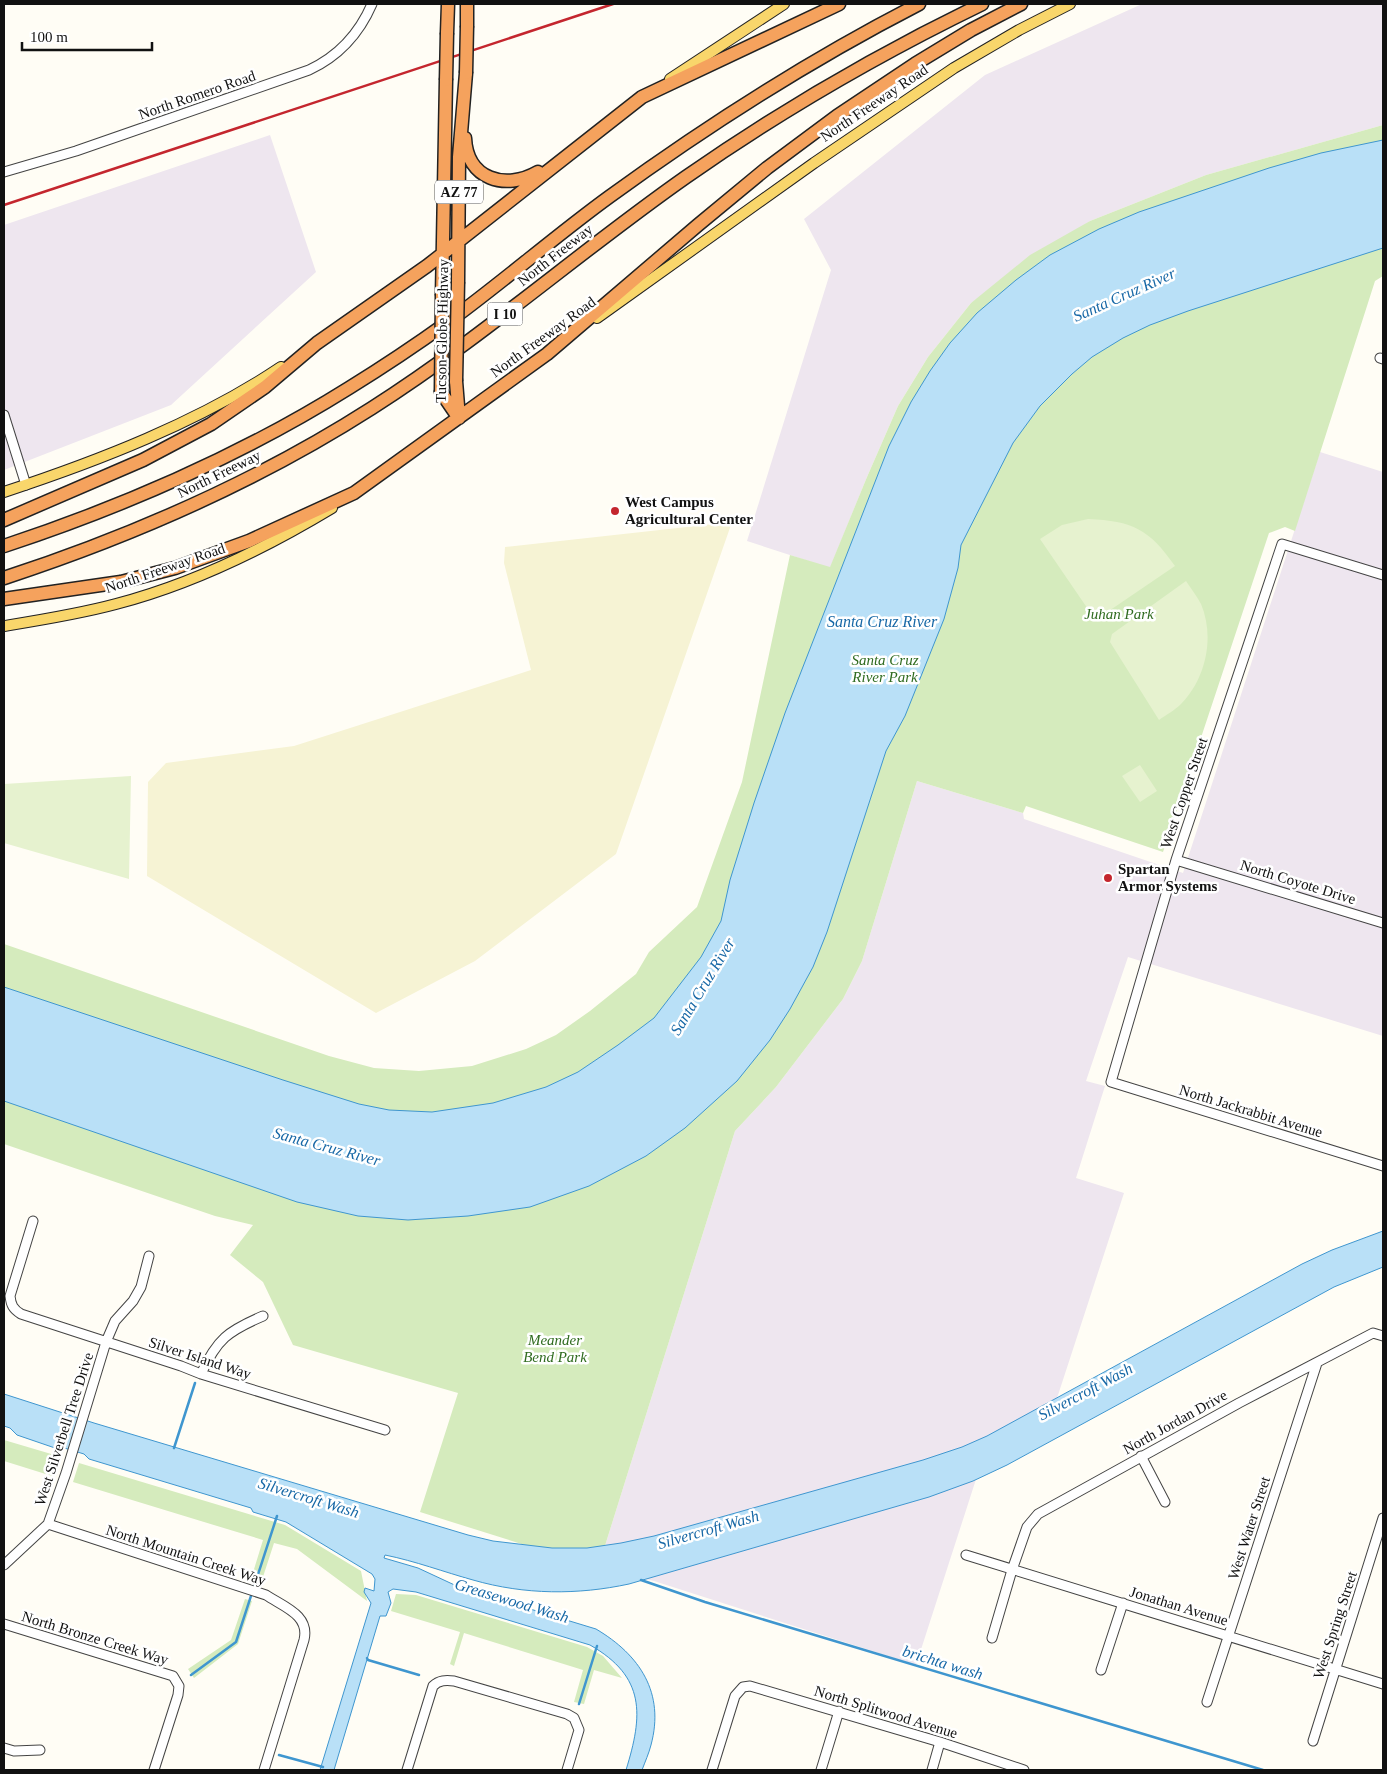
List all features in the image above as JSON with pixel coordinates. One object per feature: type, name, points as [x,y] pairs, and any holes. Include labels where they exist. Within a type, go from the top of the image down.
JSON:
[{"type":"highway","name":"Tucson-Globe Highway","points":[[448,4],[441,392],[459,418]]},
{"type":"highway","name":"Tucson-Globe Highway","points":[[459,418],[456,381],[460,240],[459,157],[466,73],[467,4]]},
{"type":"highway","points":[[4,520],[143,460],[210,424],[265,387],[318,343],[460,240],[642,97],[839,4]]},
{"type":"highway","name":"North Freeway","points":[[4,546],[133,500],[191,474],[298,418],[349,388],[449,321],[607,198],[686,142],[802,68],[919,4]]},
{"type":"highway","name":"North Freeway","points":[[4,578],[146,526],[277,464],[370,409],[477,336],[620,225],[687,176],[818,92],[933,28],[982,4]]},
{"type":"highway","points":[[548,354],[767,168],[837,116],[914,64],[1021,4]]},
{"type":"highway","points":[[464,103],[466,113],[465,140],[468,153],[478,170],[494,179],[509,182],[524,179],[577,148]]},
{"type":"highway","name":"North Freeway Road","points":[[354,493],[548,354]]},
{"type":"highway","points":[[4,599],[121,582],[175,568],[249,541],[354,493]]},
{"type":"main road","points":[[642,97],[784,4]]},
{"type":"main road","name":"North Freeway Road","points":[[548,354],[807,168],[954,68],[1019,30],[1070,4]]},
{"type":"main road","points":[[4,492],[158,434],[195,416],[276,371],[318,343]]},
{"type":"main road","name":"North Freeway Road","points":[[4,626],[117,604],[201,576],[292,532],[354,493]]},
{"type":"street","name":"North Romero Road","points":[[4,172],[76,151],[309,70],[328,60],[346,44],[361,25],[372,4]]},
{"type":"street","points":[[4,415],[26,485]]},
{"type":"street","name":"West Copper Street","points":[[1111,1082],[1176,860],[1282,544],[1383,575]]},
{"type":"street","name":"North Coyote Drive","points":[[1176,860],[1383,923]]},
{"type":"street","name":"North Jackrabbit Avenue","points":[[1111,1082],[1383,1166]]},
{"type":"street","name":"Silver Island Way","points":[[33,1221],[12,1287],[10,1306],[21,1314],[201,1374],[385,1430]]},
{"type":"street","name":"West Silverbell Tree Drive","points":[[4,1565],[48,1524],[106,1342],[115,1321],[133,1301],[141,1287],[149,1256]]},
{"type":"street","points":[[201,1374],[210,1355],[220,1341],[230,1332],[263,1316]]},
{"type":"street","name":"North Jordan Drive","points":[[992,1638],[1027,1527],[1038,1514],[1141,1456],[1373,1333],[1383,1336]]},
{"type":"street","name":"West Water Street","points":[[1207,1702],[1317,1363]]},
{"type":"street","points":[[1141,1456],[1165,1502]]},
{"type":"street","name":"West Spring Street","points":[[1313,1741],[1383,1518]]},
{"type":"street","name":"North Mountain Creek Way","points":[[48,1524],[266,1595],[295,1613],[307,1626],[264,1770]]},
{"type":"street","name":"Jonathan Avenue","points":[[966,1555],[1383,1684]]},
{"type":"street","points":[[1101,1670],[1123,1603]]},
{"type":"street","name":"North Bronze Creek Way","points":[[4,1624],[180,1679],[178,1695],[154,1770]]},
{"type":"street","points":[[407,1770],[436,1679],[473,1686],[567,1714],[574,1718],[580,1723],[567,1770]]},
{"type":"street","name":"North Splitwood Avenue","points":[[712,1770],[735,1696],[740,1686],[755,1687],[840,1711],[1024,1770]]},
{"type":"street","points":[[821,1770],[840,1711]]},
{"type":"street","points":[[932,1770],[940,1742]]},
{"type":"street","points":[[4,1748],[14,1751],[40,1750]]},
{"type":"shaded area","points":[[1142,4],[1383,4],[1383,125],[1206,175],[1090,221],[971,303],[928,357],[898,406],[830,568],[747,541],[831,270],[804,219],[985,75]]},
{"type":"shaded area","points":[[270,135],[316,272],[171,405],[4,470],[4,225]]},
{"type":"shaded area","points":[[1320,452],[1383,472],[1383,1036],[1128,957],[1086,1081],[1105,1086],[1076,1178],[1124,1193],[1044,1438],[979,1470],[916,1665],[654,1581],[598,1568],[735,1131],[776,1087],[843,999],[862,961],[917,781],[1023,813],[1024,819],[1183,873]]},
{"type":"shaded area","points":[[732,522],[616,854],[475,961],[376,1013],[147,876],[148,782],[166,763],[294,746],[531,670],[504,563],[505,547]]},
{"type":"green space","name":"Santa Cruz River Park","points":[[1383,125],[1383,276],[1375,281],[1295,531],[1285,527],[1269,533],[1163,852],[1026,806],[1023,813],[917,781],[862,961],[843,999],[776,1087],[735,1131],[598,1568],[420,1512],[458,1393],[293,1345],[263,1282],[230,1255],[253,1225],[215,1216],[4,1144],[4,944],[329,1056],[374,1068],[419,1071],[472,1066],[526,1049],[556,1035],[590,1011],[636,974],[649,952],[697,907],[742,782],[790,555],[830,567],[898,406],[928,357],[971,303],[1030,255],[1090,221],[1206,175]]},
{"type":"green space","points":[[1088,519],[1117,522],[1139,529],[1157,543],[1175,566],[1100,617],[1092,615],[1040,539],[1062,525]]},
{"type":"green space","points":[[1186,581],[1198,598],[1205,617],[1207,630],[1206,657],[1197,682],[1190,694],[1179,706],[1159,720],[1110,642],[1112,634]]},
{"type":"green space","points":[[1140,765],[1157,791],[1140,802],[1122,776]]},
{"type":"green space","points":[[131,776],[129,879],[4,843],[4,784]]},
{"type":"green space","points":[[4,1440],[58,1456],[52,1476],[4,1461]]},
{"type":"green space","points":[[79,1463],[285,1525],[361,1571],[367,1601],[297,1549],[274,1543],[261,1583],[251,1579],[263,1540],[73,1482]]},
{"type":"green space","points":[[396,1594],[416,1595],[587,1647],[603,1656],[622,1678],[594,1670],[584,1704],[574,1702],[583,1670],[464,1633],[454,1666],[450,1664],[460,1632],[391,1611]]},
{"type":"green space","points":[[245,1599],[252,1601],[238,1644],[194,1678],[188,1669],[231,1640]]},
{"type":"water","name":"Santa Cruz River","points":[[1383,140],[1383,248],[1188,311],[1150,325],[1123,338],[1092,357],[1072,374],[1040,406],[1013,443],[961,545],[958,568],[944,619],[905,716],[886,751],[827,932],[813,967],[770,1040],[737,1081],[685,1128],[646,1156],[589,1186],[530,1207],[468,1216],[408,1220],[358,1216],[297,1202],[4,1101],[4,987],[283,1080],[359,1104],[389,1110],[432,1112],[493,1103],[546,1087],[578,1072],[618,1045],[654,1018],[701,957],[721,921],[730,880],[785,713],[889,446],[911,402],[950,343],[977,313],[1016,280],[1050,255],[1099,229],[1139,212],[1269,168],[1321,153]]},
{"type":"water","name":"Silvercroft Wash","points":[[1383,1231],[1383,1267],[1334,1287],[1007,1465],[973,1481],[929,1497],[610,1588],[571,1592],[532,1591],[493,1585],[385,1555],[384,1558],[418,1568],[461,1588],[596,1629],[612,1639],[636,1663],[645,1677],[651,1692],[654,1726],[650,1748],[642,1770],[626,1770],[635,1732],[637,1715],[635,1699],[630,1684],[622,1670],[608,1657],[590,1645],[416,1592],[393,1589],[388,1592],[391,1603],[386,1616],[380,1616],[334,1770],[320,1770],[371,1603],[364,1592],[365,1588],[374,1591],[375,1579],[372,1574],[286,1522],[253,1512],[251,1508],[89,1459],[84,1454],[61,1447],[55,1448],[17,1435],[10,1428],[4,1426],[4,1394],[94,1423],[468,1535],[493,1541],[552,1548],[587,1548],[654,1536],[923,1460],[962,1447],[987,1436],[1302,1264],[1332,1250]]},
{"type":"waterway","points":[[174,1448],[195,1383]]},
{"type":"waterway","points":[[191,1675],[236,1642],[277,1516]]},
{"type":"waterway","name":"brichta wash","points":[[641,1580],[705,1602],[1263,1770]]},
{"type":"waterway","points":[[579,1704],[597,1646]]},
{"type":"waterway","points":[[367,1658],[368,1660],[419,1675]]},
{"type":"waterway","points":[[279,1755],[323,1767]]},
{"type":"railway","points":[[4,205],[613,4]]},
{"type":"place","name":"West Campus Agricultural Center","points":[[615,511]]},
{"type":"place","name":"Spartan Armor Systems","points":[[1108,878]]},
{"type":"park label","name":"Juhan Park","points":[[1119,614]]},
{"type":"park label","name":"Meander Bend Park","points":[[555,1348]]},
{"type":"water label","name":"Greasewood Wash","points":[[512,1600]]}]
